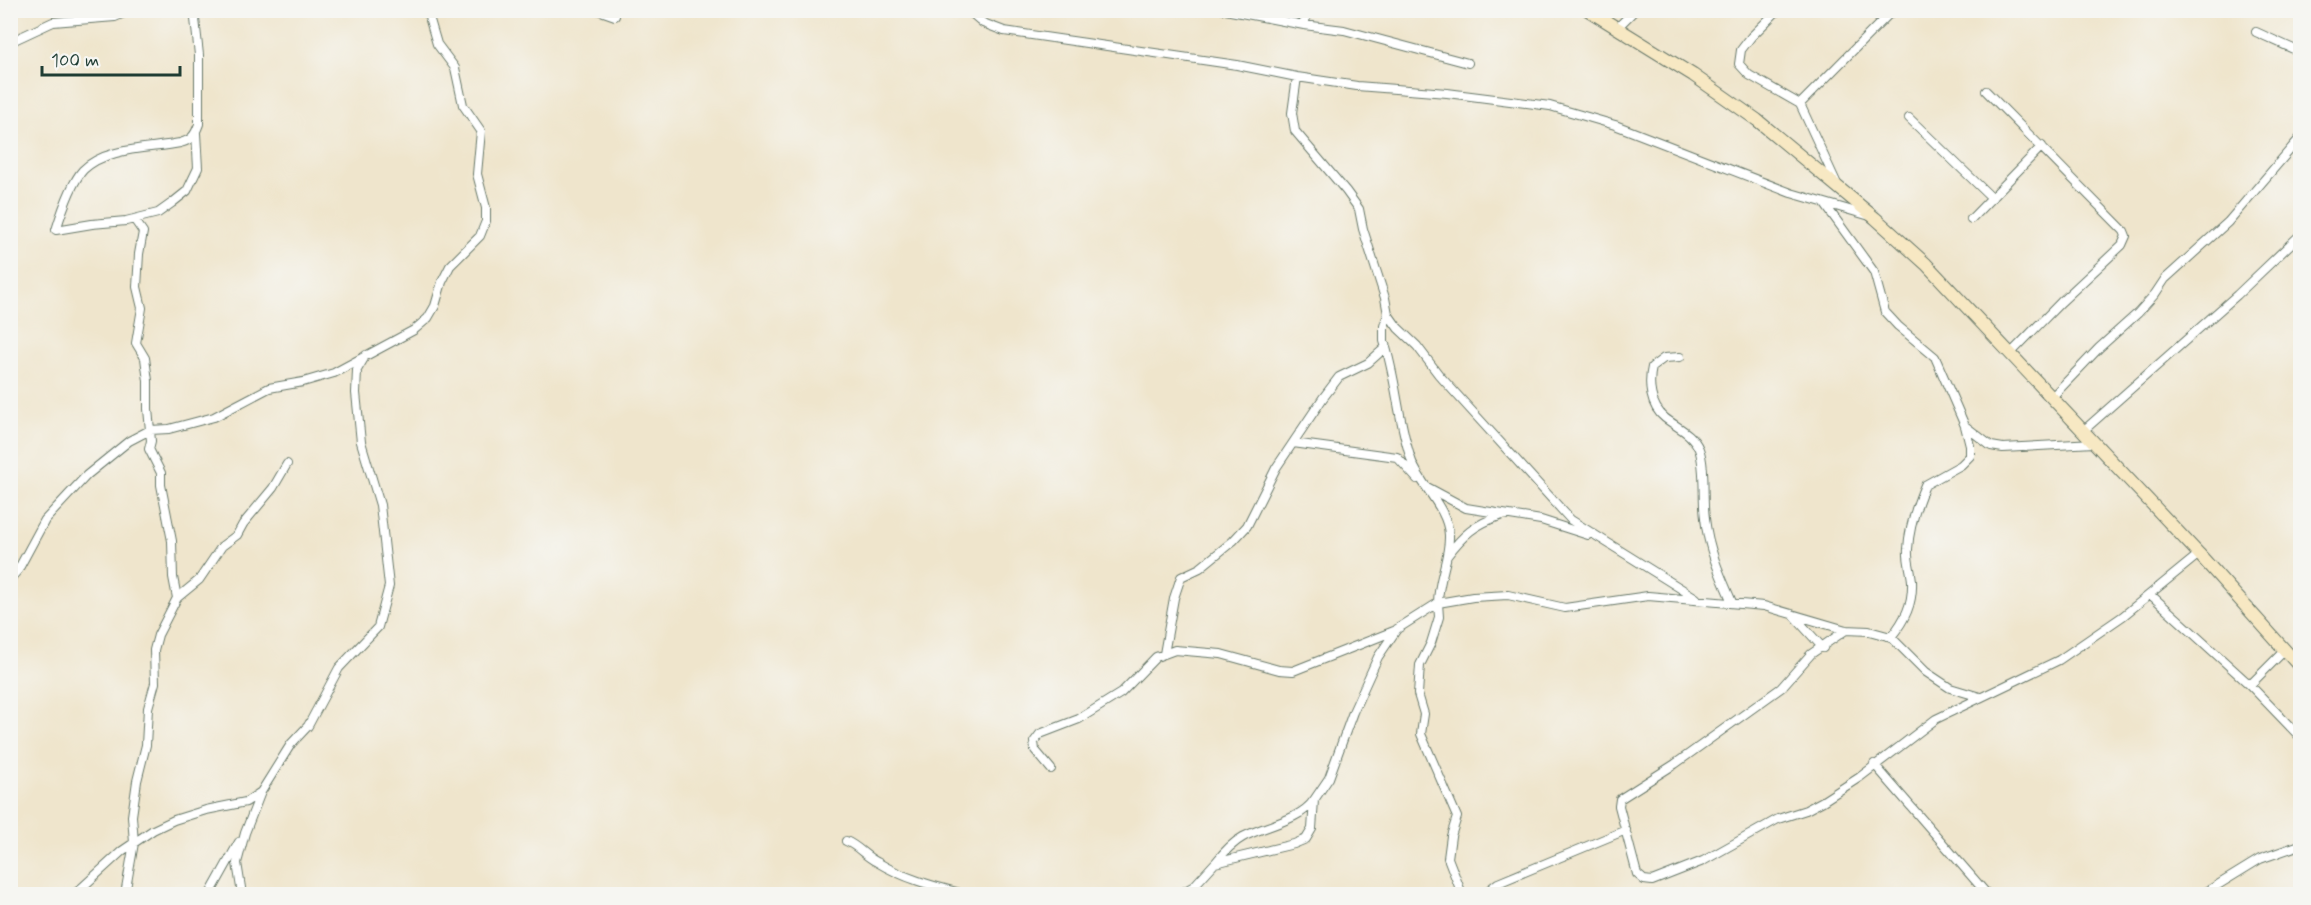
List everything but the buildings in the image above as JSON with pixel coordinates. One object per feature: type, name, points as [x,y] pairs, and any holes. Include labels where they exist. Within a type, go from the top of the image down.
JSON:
[{"type":"main road","points":[[1588,10],[1693,75],[1757,120],[1838,185],[1926,264],[2199,554],[2301,667]]},
{"type":"street","points":[[10,42],[54,22],[115,17],[131,10]]},
{"type":"street","points":[[194,10],[199,55],[199,124],[196,133],[198,168],[187,191],[158,213],[134,219],[56,230],[68,197],[82,171],[98,160],[115,154],[180,143],[190,140],[196,133]]},
{"type":"street","points":[[10,579],[18,570],[45,520],[59,503],[129,441],[150,430],[169,429],[214,417],[269,388],[334,373],[414,330],[428,318],[450,266],[480,236],[486,221],[486,208],[477,174],[481,131],[463,105],[455,68],[436,44],[427,10]]},
{"type":"street","points":[[598,10],[615,16]]},
{"type":"street","points":[[968,10],[983,23],[1004,31],[1237,65],[1357,86],[1447,93],[1550,106],[1615,125],[1791,193],[1875,218]]},
{"type":"street","points":[[1226,10],[1344,30],[1468,63]]},
{"type":"street","points":[[1304,25],[1308,10]]},
{"type":"street","points":[[1617,28],[1635,10]]},
{"type":"street","points":[[1778,10],[1750,37],[1741,50],[1739,64],[1756,80],[1800,104],[1838,185]]},
{"type":"street","points":[[1800,104],[1893,10]]},
{"type":"street","points":[[2256,32],[2301,52]]},
{"type":"street","points":[[1297,77],[1292,113],[1295,131],[1359,209],[1388,314],[1398,328],[1417,346],[1439,375],[1571,520],[1699,600]]},
{"type":"street","points":[[1986,91],[2124,231],[2126,240],[2010,354]]},
{"type":"street","points":[[1909,118],[1992,198]]},
{"type":"street","points":[[2052,398],[2099,348],[2138,313],[2165,279],[2228,222],[2301,138]]},
{"type":"street","points":[[1971,219],[2042,146]]},
{"type":"street","points":[[1824,203],[1874,272],[1886,312],[1904,332],[1935,357],[1965,426],[1970,446],[1970,456],[1961,465],[1925,485],[1919,499],[1908,542],[1912,582],[1911,604],[1902,624],[1891,637]]},
{"type":"street","points":[[134,219],[143,232],[137,287],[142,308],[136,343],[145,358],[148,381],[149,449],[160,467],[161,485],[172,541],[173,577],[177,598]]},
{"type":"street","points":[[2083,431],[2237,295],[2301,235]]},
{"type":"street","points":[[1388,314],[1384,326],[1386,347],[1402,427],[1412,463],[1441,511],[1449,533],[1447,556],[1440,577],[1439,617],[1420,665],[1418,694],[1424,714],[1421,734],[1457,817],[1448,858],[1462,894]]},
{"type":"street","points":[[1164,654],[1173,598],[1181,577],[1200,568],[1246,526],[1276,468],[1339,377],[1368,363],[1386,347]]},
{"type":"street","points":[[242,894],[237,863],[245,833],[261,792],[291,744],[308,726],[339,668],[378,627],[384,608],[389,586],[384,535],[380,505],[361,442],[356,393],[357,370],[367,355]]},
{"type":"street","points":[[1680,357],[1664,358],[1652,367],[1648,382],[1653,399],[1663,416],[1693,438],[1699,450],[1707,530],[1714,560],[1732,602]]},
{"type":"street","points":[[1965,426],[1991,446],[2094,443]]},
{"type":"street","points":[[1293,443],[1376,452],[1397,457],[1424,485],[1466,508],[1541,520],[1597,538]]},
{"type":"street","points":[[125,894],[134,843],[132,816],[137,781],[146,745],[148,708],[155,683],[153,650],[158,635],[177,598],[199,580],[222,546],[237,535],[243,524],[273,488],[287,464]]},
{"type":"street","points":[[1447,556],[1463,536],[1486,520],[1503,515]]},
{"type":"street","points":[[1846,630],[1823,648],[1811,654],[1782,688],[1675,764],[1620,799],[1619,806],[1637,874],[1644,880],[1652,881],[1703,861],[1778,819],[1806,810],[1840,790],[1936,719],[2060,660],[2150,594],[2199,554]]},
{"type":"street","points":[[2150,594],[2250,685],[2301,736]]},
{"type":"street","points":[[1051,769],[1035,750],[1034,742],[1040,734],[1079,719],[1121,693],[1156,657],[1175,650],[1221,654],[1271,668],[1293,671],[1397,629],[1438,603],[1473,597],[1508,595],[1565,608],[1648,596],[1764,606],[1846,630],[1869,630],[1891,637],[1934,677],[1950,688],[1980,697]]},
{"type":"street","points":[[1792,614],[1823,648]]},
{"type":"street","points":[[1180,894],[1195,890],[1227,848],[1241,838],[1303,812],[1314,800],[1329,777],[1353,712],[1375,662],[1397,629]]},
{"type":"street","points":[[2250,685],[2285,650]]},
{"type":"street","points":[[1874,764],[1987,894]]},
{"type":"street","points":[[75,894],[122,851],[174,820],[227,804],[246,802],[261,792]]},
{"type":"street","points":[[1215,862],[1294,844],[1306,839],[1312,830],[1314,800]]},
{"type":"street","points":[[1484,894],[1498,883],[1626,831]]},
{"type":"street","points":[[210,894],[245,833]]},
{"type":"street","points":[[846,841],[858,846],[874,861],[901,875],[932,887],[964,894]]},
{"type":"street","points":[[2203,894],[2260,859],[2301,845]]}]
